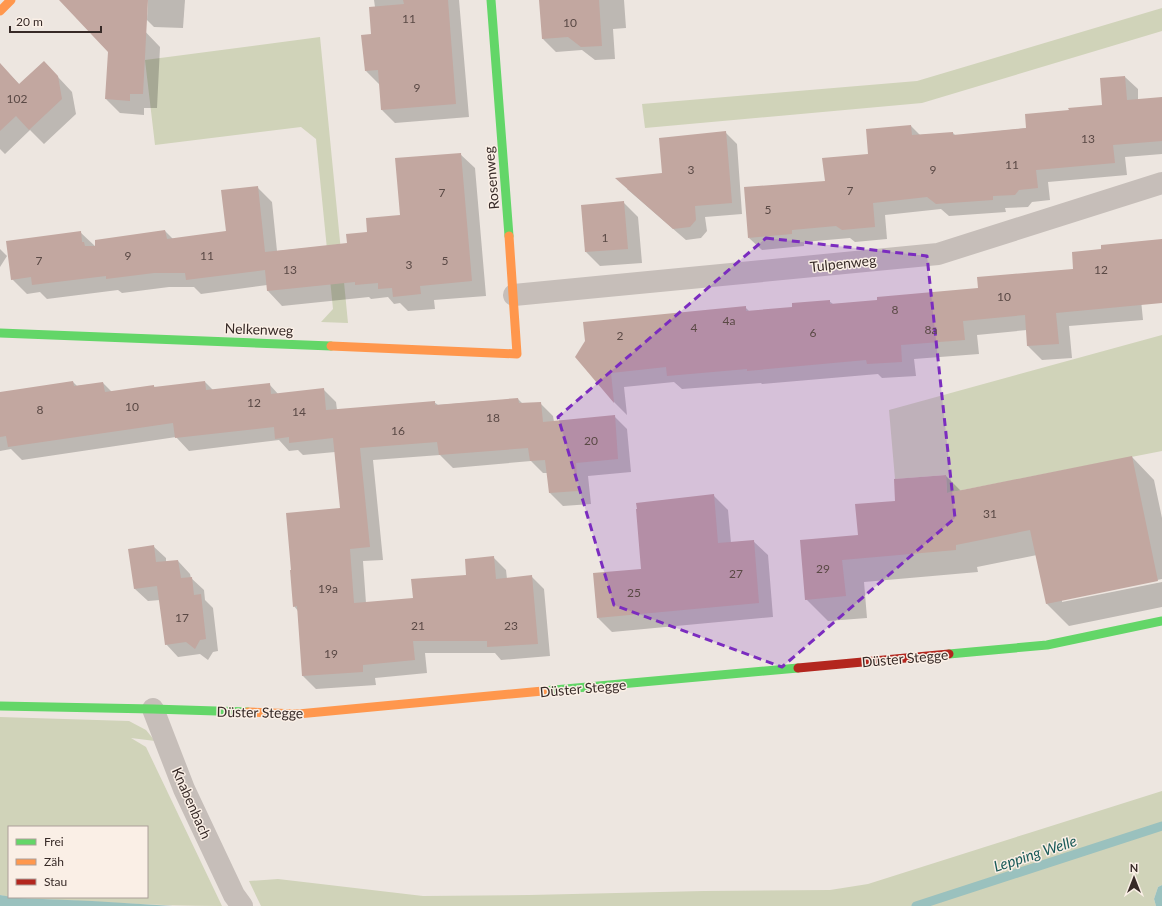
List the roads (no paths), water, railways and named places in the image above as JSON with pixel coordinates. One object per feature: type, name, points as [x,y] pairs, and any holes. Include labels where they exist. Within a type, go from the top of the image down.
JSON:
[{"type":"street","points":[[0,11],[11,0]]},
{"type":"street","name":"Rosenweg","points":[[491,0],[514,295],[517,354]]},
{"type":"street","name":"Tulpenweg","points":[[514,295],[938,254],[1162,183]]},
{"type":"street","name":"Nelkenweg","points":[[0,333],[517,354]]},
{"type":"street","name":"Düster Stegge","points":[[0,706],[298,714],[1047,645],[1162,620]]},
{"type":"street","name":"Knabenbach","points":[[153,709],[184,789],[238,900]]},
{"type":"water","points":[[1162,885],[1162,906],[1156,906],[1154,899],[1158,887]]},
{"type":"water","points":[[0,895],[8,896],[8,898],[173,906],[0,906]]},
{"type":"waterway","name":"Lepping Welle","points":[[916,906],[1162,826]]}]
